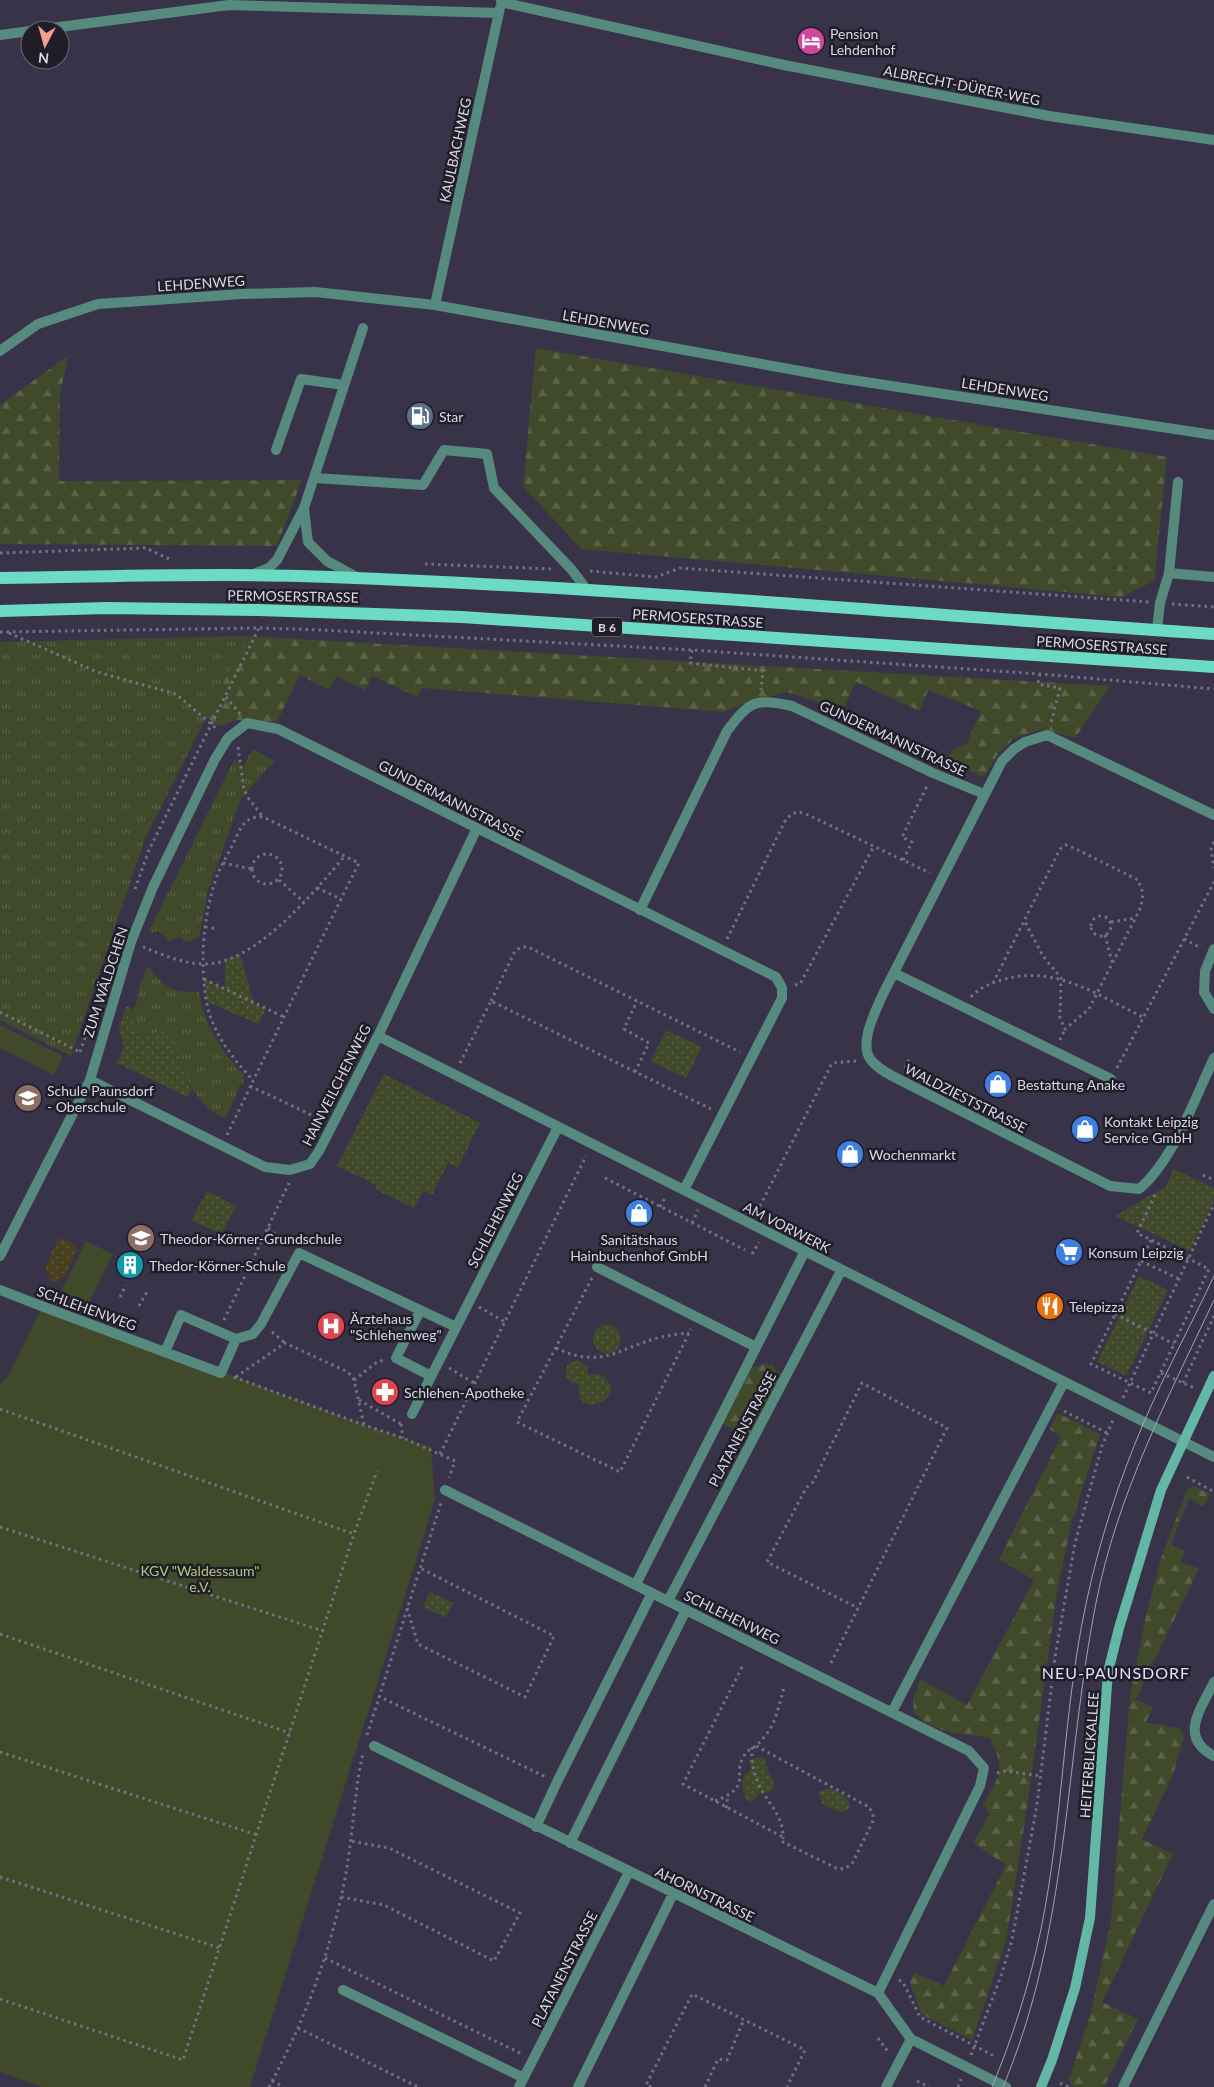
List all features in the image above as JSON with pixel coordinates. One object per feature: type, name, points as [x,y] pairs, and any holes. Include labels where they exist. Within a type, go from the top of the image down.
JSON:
[{"type":"main road","name":"PERMOSERSTRASSE","points":[[0,578],[251,575],[359,578],[587,590],[1214,634]]},
{"type":"main road","name":"PERMOSERSTRASSE","points":[[0,611],[107,608],[221,609],[298,610],[462,617],[1214,667]]},
{"type":"main road","name":"HEITERBLICKALLEE","points":[[1041,2087],[1052,2060],[1075,1988],[1090,1918],[1108,1672],[1119,1628],[1161,1490],[1214,1376]]},
{"type":"street","name":"KAULBACHWEG","points":[[435,305],[501,1]]},
{"type":"street","name":"ALBRECHT-DÜRER-WEG","points":[[501,1],[813,71],[1048,116],[1214,140]]},
{"type":"street","points":[[70,25],[229,3],[499,13]]},
{"type":"street","points":[[0,35],[20,32]]},
{"type":"street","name":"LEHDENWEG","points":[[0,351],[38,324],[98,304],[242,294],[315,292],[435,305],[839,378],[1214,435]]},
{"type":"street","points":[[251,575],[269,568],[277,560],[304,508],[363,328]]},
{"type":"street","points":[[276,450],[301,379],[344,385]]},
{"type":"street","points":[[315,478],[423,484],[444,450],[486,454],[494,488],[572,570],[587,590]]},
{"type":"street","points":[[1157,630],[1160,603],[1169,573],[1178,482]]},
{"type":"street","points":[[304,508],[308,542],[327,561],[359,578]]},
{"type":"street","points":[[1169,573],[1214,577]]},
{"type":"street","name":"GUNDERMANNSTRASSE","points":[[759,702],[767,700],[792,706],[933,774],[984,794]]},
{"type":"street","points":[[640,910],[727,731],[744,709],[759,702]]},
{"type":"street","name":"ZUM WÄLDCHEN","points":[[0,1256],[90,1080],[130,942],[153,887],[215,759],[232,735],[247,723]]},
{"type":"street","name":"GUNDERMANNSTRASSE","points":[[247,723],[278,729],[776,977],[782,988]]},
{"type":"street","points":[[870,1060],[866,1050],[869,1028],[894,973],[984,794],[1002,761],[1014,749],[1025,742],[1047,735],[1214,815]]},
{"type":"street","name":"HAINVEILCHENWEG","points":[[90,1080],[265,1167],[290,1170],[310,1164],[319,1151],[378,1036],[477,828]]},
{"type":"street","points":[[1213,951],[1205,970],[1204,992],[1214,1009]]},
{"type":"street","points":[[894,973],[1111,1079]]},
{"type":"street","points":[[684,1190],[782,998],[782,988]]},
{"type":"street","name":"AM VORWERK","points":[[378,1036],[841,1271],[1214,1457]]},
{"type":"street","points":[[1149,1181],[1166,1160],[1214,1058]]},
{"type":"street","name":"WALDZIESTSTRASSE","points":[[870,1060],[885,1072],[1110,1186],[1139,1189],[1149,1181]]},
{"type":"street","name":"SCHLEHENWEG","points":[[412,1414],[558,1127]]},
{"type":"street","name":"PLATANENSTRASSE","points":[[636,1584],[804,1251]]},
{"type":"street","points":[[165,1352],[181,1315],[236,1340],[253,1334],[261,1324],[300,1253],[456,1327]]},
{"type":"street","points":[[597,1267],[756,1347]]},
{"type":"street","name":"PLATANENSTRASSE","points":[[668,1601],[841,1271]]},
{"type":"street","name":"SCHLEHENWEG","points":[[0,1290],[221,1373]]},
{"type":"street","points":[[420,1311],[396,1358],[431,1376]]},
{"type":"street","points":[[221,1373],[236,1340]]},
{"type":"street","points":[[892,1712],[1064,1382]]},
{"type":"street","name":"SCHLEHENWEG","points":[[445,1490],[969,1751],[984,1768],[982,1776]]},
{"type":"street","points":[[536,1827],[652,1593]]},
{"type":"street","points":[[570,1843],[686,1610]]},
{"type":"street","points":[[1214,1682],[1195,1720],[1193,1731],[1196,1740],[1203,1750],[1214,1756]]},
{"type":"street","name":"AHORNSTRASSE","points":[[368,1744],[878,1993],[911,2039],[1006,2087]]},
{"type":"street","points":[[878,1993],[980,1786],[982,1776]]},
{"type":"street","name":"PLATANENSTRASSE","points":[[343,1990],[521,2082],[629,1872]]},
{"type":"street","points":[[578,2087],[673,1894]]},
{"type":"street","points":[[1122,2087],[1214,1904]]},
{"type":"street","points":[[886,2087],[911,2039]]},
{"type":"path","points":[[0,553],[146,548],[166,559],[175,559]]},
{"type":"path","points":[[415,564],[572,570],[656,577],[680,568],[1214,607]]},
{"type":"path","points":[[0,632],[259,628],[692,650],[1040,674],[1214,689]]},
{"type":"path","points":[[7,632],[97,672],[176,694],[232,735],[244,790],[263,817],[359,863],[222,1145]]},
{"type":"path","points":[[692,650],[690,663],[763,671],[759,702]]},
{"type":"path","points":[[1040,674],[1038,684],[1060,688],[1047,735]]},
{"type":"path","points":[[226,697],[247,723]]},
{"type":"path","points":[[903,860],[912,842],[902,837],[933,774]]},
{"type":"path","points":[[722,950],[785,821],[796,812],[804,813],[942,878]]},
{"type":"path","points":[[253,1080],[235,1061],[216,1030],[206,1001],[203,963],[208,904],[216,877],[247,819],[263,817]]},
{"type":"path","points":[[1214,842],[1211,848],[1214,868]]},
{"type":"path","points":[[992,983],[1060,849],[1066,845],[1138,880],[1143,893],[1141,907],[1136,918],[1089,1009],[1065,1029],[1060,1018],[1061,978],[1043,956],[1024,920]]},
{"type":"path","points":[[782,988],[800,984],[874,846]]},
{"type":"path","points":[[264,854],[274,855],[283,866],[279,880],[270,885],[260,883],[255,879],[252,864],[259,856],[264,854]]},
{"type":"path","points":[[130,942],[167,957],[187,962],[219,962],[238,955],[267,936],[304,902],[344,857]]},
{"type":"path","points":[[223,863],[252,869]]},
{"type":"path","points":[[279,880],[304,902]]},
{"type":"path","points":[[1111,1079],[1214,882]]},
{"type":"path","points":[[317,888],[341,899]]},
{"type":"path","points":[[1100,916],[1106,917],[1111,922],[1110,931],[1105,935],[1095,934],[1092,922],[1100,916]]},
{"type":"path","points":[[1111,922],[1136,918]]},
{"type":"path","points":[[205,927],[218,928]]},
{"type":"path","points":[[1105,935],[1112,962]]},
{"type":"path","points":[[1184,939],[1213,951]]},
{"type":"path","points":[[454,1075],[515,951],[521,947],[528,947],[752,1057]]},
{"type":"path","points":[[962,1006],[976,991],[992,983],[1017,976],[1041,975],[1061,978],[1143,1017]]},
{"type":"path","points":[[204,979],[284,1018]]},
{"type":"path","points":[[635,1072],[649,1043],[624,1029],[637,1001]]},
{"type":"path","points":[[490,1002],[722,1115]]},
{"type":"path","points":[[0,1012],[95,1059]]},
{"type":"path","points":[[751,1224],[832,1064],[870,1060]]},
{"type":"path","points":[[250,1086],[332,1125]]},
{"type":"path","points":[[440,1454],[592,1144]]},
{"type":"path","points":[[223,1323],[288,1186],[290,1170]]},
{"type":"path","points":[[1203,1175],[1214,1180]]},
{"type":"path","points":[[605,1178],[744,1250]]},
{"type":"path","points":[[1149,1181],[1157,1191],[1137,1233],[1189,1257],[1209,1269],[1151,1393],[1091,1364],[1151,1240]]},
{"type":"path","points":[[1130,1383],[1214,1204]]},
{"type":"path","points":[[268,1228],[300,1253]]},
{"type":"path","points":[[1140,1261],[1179,1279]]},
{"type":"path","points":[[597,1267],[517,1422],[620,1472],[697,1317]]},
{"type":"path","points":[[120,1297],[126,1285]]},
{"type":"path","points":[[139,1306],[148,1290]]},
{"type":"path","points":[[469,1301],[505,1322]]},
{"type":"path","points":[[1115,1314],[1174,1344]]},
{"type":"path","points":[[1183,1383],[1214,1316]]},
{"type":"path","points":[[556,1348],[576,1356],[594,1358],[619,1353],[661,1337],[689,1332]]},
{"type":"path","points":[[236,1377],[285,1343],[348,1372],[354,1380],[364,1426]]},
{"type":"path","points":[[354,1380],[377,1362],[396,1358]]},
{"type":"path","points":[[438,1362],[474,1383]]},
{"type":"path","points":[[221,1373],[364,1426],[403,1438],[455,1462]]},
{"type":"path","points":[[1161,1373],[1195,1388]]},
{"type":"path","points":[[830,1663],[858,1608],[948,1428],[862,1383],[813,1482],[806,1488],[767,1562],[858,1608]]},
{"type":"path","points":[[359,1400],[401,1424]]},
{"type":"path","points":[[0,1409],[354,1534]]},
{"type":"path","points":[[974,2046],[1001,1976],[1012,1940],[1037,1805],[1055,1657],[1075,1543],[1107,1434],[1062,1410]]},
{"type":"path","points":[[0,1999],[183,2060],[354,1534],[377,1472]]},
{"type":"path","points":[[1186,1477],[1214,1492]]},
{"type":"path","points":[[269,2087],[298,2028],[334,1930],[378,1696],[445,1490]]},
{"type":"path","points":[[0,1527],[323,1631]]},
{"type":"path","points":[[406,1608],[418,1644],[525,1697],[554,1636],[420,1568]]},
{"type":"path","points":[[0,1634],[290,1734]]},
{"type":"path","points":[[742,1667],[683,1784],[780,1836],[783,1842],[836,1868],[844,1869],[852,1864],[873,1821],[873,1814],[869,1806],[754,1747]]},
{"type":"path","points":[[715,1802],[728,1796],[736,1789],[741,1778],[741,1762],[771,1728],[784,1688]]},
{"type":"path","points":[[378,1696],[557,1782]]},
{"type":"path","points":[[754,1747],[754,1774],[763,1792],[780,1817],[784,1830],[783,1842]]},
{"type":"path","points":[[0,1752],[257,1835]]},
{"type":"path","points":[[982,1776],[1005,1771],[1041,1776]]},
{"type":"path","points":[[726,1808],[728,1796]]},
{"type":"path","points":[[341,1897],[384,1905],[494,1961],[520,1913],[389,1848],[350,1841]]},
{"type":"path","points":[[0,1876],[220,1948]]},
{"type":"path","points":[[325,1958],[533,2060]]},
{"type":"path","points":[[887,1974],[903,1982],[920,2018],[994,2056]]},
{"type":"path","points":[[650,2087],[646,2085],[692,1994],[805,2050],[787,2087]]},
{"type":"path","points":[[705,2087],[718,2059],[727,2060],[744,2019]]},
{"type":"path","points":[[298,2028],[418,2087]]},
{"type":"path","points":[[272,2081],[284,2087]]},
{"type":"path","points":[[918,2087],[917,2081],[929,2087]]},
{"type":"path","points":[[1060,2083],[1069,2087]]},
{"type":"green space","points":[[536,348],[1167,457],[1154,581],[1121,597],[581,549],[523,486]]},
{"type":"green space","points":[[69,355],[60,393],[59,481],[302,480],[277,546],[0,544],[0,405]]},
{"type":"green space","points":[[247,636],[145,839],[71,1056],[0,1020],[0,642]]},
{"type":"green space","points":[[247,636],[1110,686],[1075,738],[1042,729],[1015,738],[999,752],[984,777],[946,761],[953,750],[966,745],[981,711],[928,690],[920,711],[856,682],[843,710],[787,692],[746,703],[724,712],[422,688],[418,697],[372,676],[365,690],[336,676],[329,690],[300,675],[277,722],[237,720],[219,726],[206,717]]},
{"type":"green space","points":[[253,749],[275,761],[241,798],[208,891],[199,938],[186,942],[179,937],[169,941],[159,931],[148,933],[234,760],[244,766]]},
{"type":"green space","points":[[240,954],[254,1003],[266,1009],[258,1024],[206,1001],[204,979],[225,989],[225,960]]},
{"type":"green space","points":[[148,966],[169,987],[175,990],[199,992],[209,1026],[228,1057],[244,1075],[243,1084],[239,1086],[225,1118],[204,1104],[195,1093],[161,1029],[153,1034],[146,1035],[140,1033],[133,1026],[132,1013],[138,999],[141,981]]},
{"type":"green space","points":[[126,1006],[132,1008],[133,1023],[138,1032],[148,1035],[162,1029],[174,1042],[192,1089],[188,1097],[117,1063],[124,1048],[119,1029]]},
{"type":"green space","points":[[0,1025],[63,1056],[54,1075],[0,1048]]},
{"type":"green space","points":[[666,1030],[702,1047],[686,1078],[651,1061]]},
{"type":"green space","points":[[384,1074],[480,1123],[458,1168],[448,1163],[432,1195],[423,1191],[414,1208],[375,1189],[376,1185],[337,1166]]},
{"type":"green space","points":[[1174,1169],[1214,1188],[1214,1200],[1190,1251],[1115,1216],[1165,1187]]},
{"type":"green space","points":[[207,1191],[236,1206],[221,1234],[191,1220]]},
{"type":"green space","points":[[86,1241],[113,1254],[84,1313],[56,1302]]},
{"type":"green space","points":[[1139,1276],[1168,1290],[1126,1376],[1097,1362]]},
{"type":"green space","name":"KGV \"Waldessaum\" e.V.","points":[[41,1309],[236,1377],[364,1425],[431,1447],[435,1500],[250,2087],[42,2087],[0,2072],[0,1385],[7,1378]]},
{"type":"green space","points":[[607,1325],[617,1329],[621,1339],[617,1349],[607,1353],[597,1349],[593,1339],[597,1329]]},
{"type":"green space","points":[[577,1360],[587,1366],[588,1375],[599,1374],[609,1382],[611,1390],[608,1397],[601,1403],[592,1405],[585,1403],[579,1396],[579,1384],[571,1382],[566,1376],[567,1365]]},
{"type":"green space","points":[[764,1364],[773,1365],[776,1371],[784,1375],[750,1439],[720,1422],[749,1366],[756,1367]]},
{"type":"green space","points":[[1058,1413],[1100,1434],[1072,1521],[1057,1592],[1006,1941],[972,2040],[921,2014],[910,1982],[915,1973],[944,1986],[1006,1865],[973,1843],[990,1813],[983,1805],[994,1787],[999,1773],[998,1758],[990,1738],[949,1732],[930,1725],[914,1713],[913,1700],[920,1679],[967,1705],[1034,1580],[999,1559],[1061,1437],[1050,1429]]},
{"type":"green space","points":[[1193,1486],[1211,1494],[1203,1507],[1189,1498],[1171,1545],[1185,1551],[1180,1563],[1199,1568],[1136,1699],[1153,1707],[1146,1722],[1181,1729],[1184,1736],[1173,1775],[1142,1839],[1173,1854],[1102,2002],[1138,2019],[1104,2087],[1076,2087],[1071,2084],[1069,2079],[1091,2012],[1111,1921],[1130,1697],[1145,1620],[1160,1561],[1187,1489]]},
{"type":"green space","points":[[430,1592],[453,1603],[446,1618],[423,1607]]},
{"type":"green space","points":[[763,1757],[766,1759],[774,1787],[769,1792],[760,1793],[754,1800],[749,1802],[743,1789],[744,1775],[751,1770],[749,1759]]},
{"type":"green space","points":[[826,1789],[837,1791],[844,1796],[850,1805],[848,1810],[841,1812],[823,1805],[818,1792]]},
{"type":"sand","points":[[62,1238],[75,1245],[77,1249],[66,1275],[57,1282],[51,1282],[45,1268],[58,1239]]},
{"type":"tram line","points":[[992,2087],[1020,2009],[1041,1929],[1054,1848],[1078,1644],[1097,1558],[1110,1512],[1144,1422],[1214,1276]]},
{"type":"tram line","points":[[1003,2087],[1025,2028],[1041,1968],[1053,1908],[1086,1664],[1105,1563],[1130,1486],[1162,1410],[1214,1300]]},
{"type":"place","name":"Pension Lehdenhof","points":[[811,41]]},
{"type":"place","name":"Star","points":[[420,416]]},
{"type":"place","name":"Bestattung Anake","points":[[998,1084]]},
{"type":"place","name":"Schule Paunsdorf - Oberschule","points":[[28,1098]]},
{"type":"place","name":"Kontakt Leipzig Service GmbH","points":[[1085,1129]]},
{"type":"place","name":"Wochenmarkt","points":[[850,1154]]},
{"type":"place","name":"Sanitätshaus Hainbuchenhof GmbH","points":[[639,1213]]},
{"type":"place","name":"Theodor-Körner-Grundschule","points":[[141,1238]]},
{"type":"place","name":"Konsum Leipzig","points":[[1069,1252]]},
{"type":"place","name":"Thedor-Körner-Schule","points":[[130,1265]]},
{"type":"place","name":"Telepizza","points":[[1050,1306]]},
{"type":"place","name":"Ärztehaus \"Schlehenweg\"","points":[[331,1326]]},
{"type":"place","name":"Schlehen-Apotheke","points":[[385,1392]]},
{"type":"district","name":"NEU-PAUNSDORF","points":[[1116,1672]]}]
